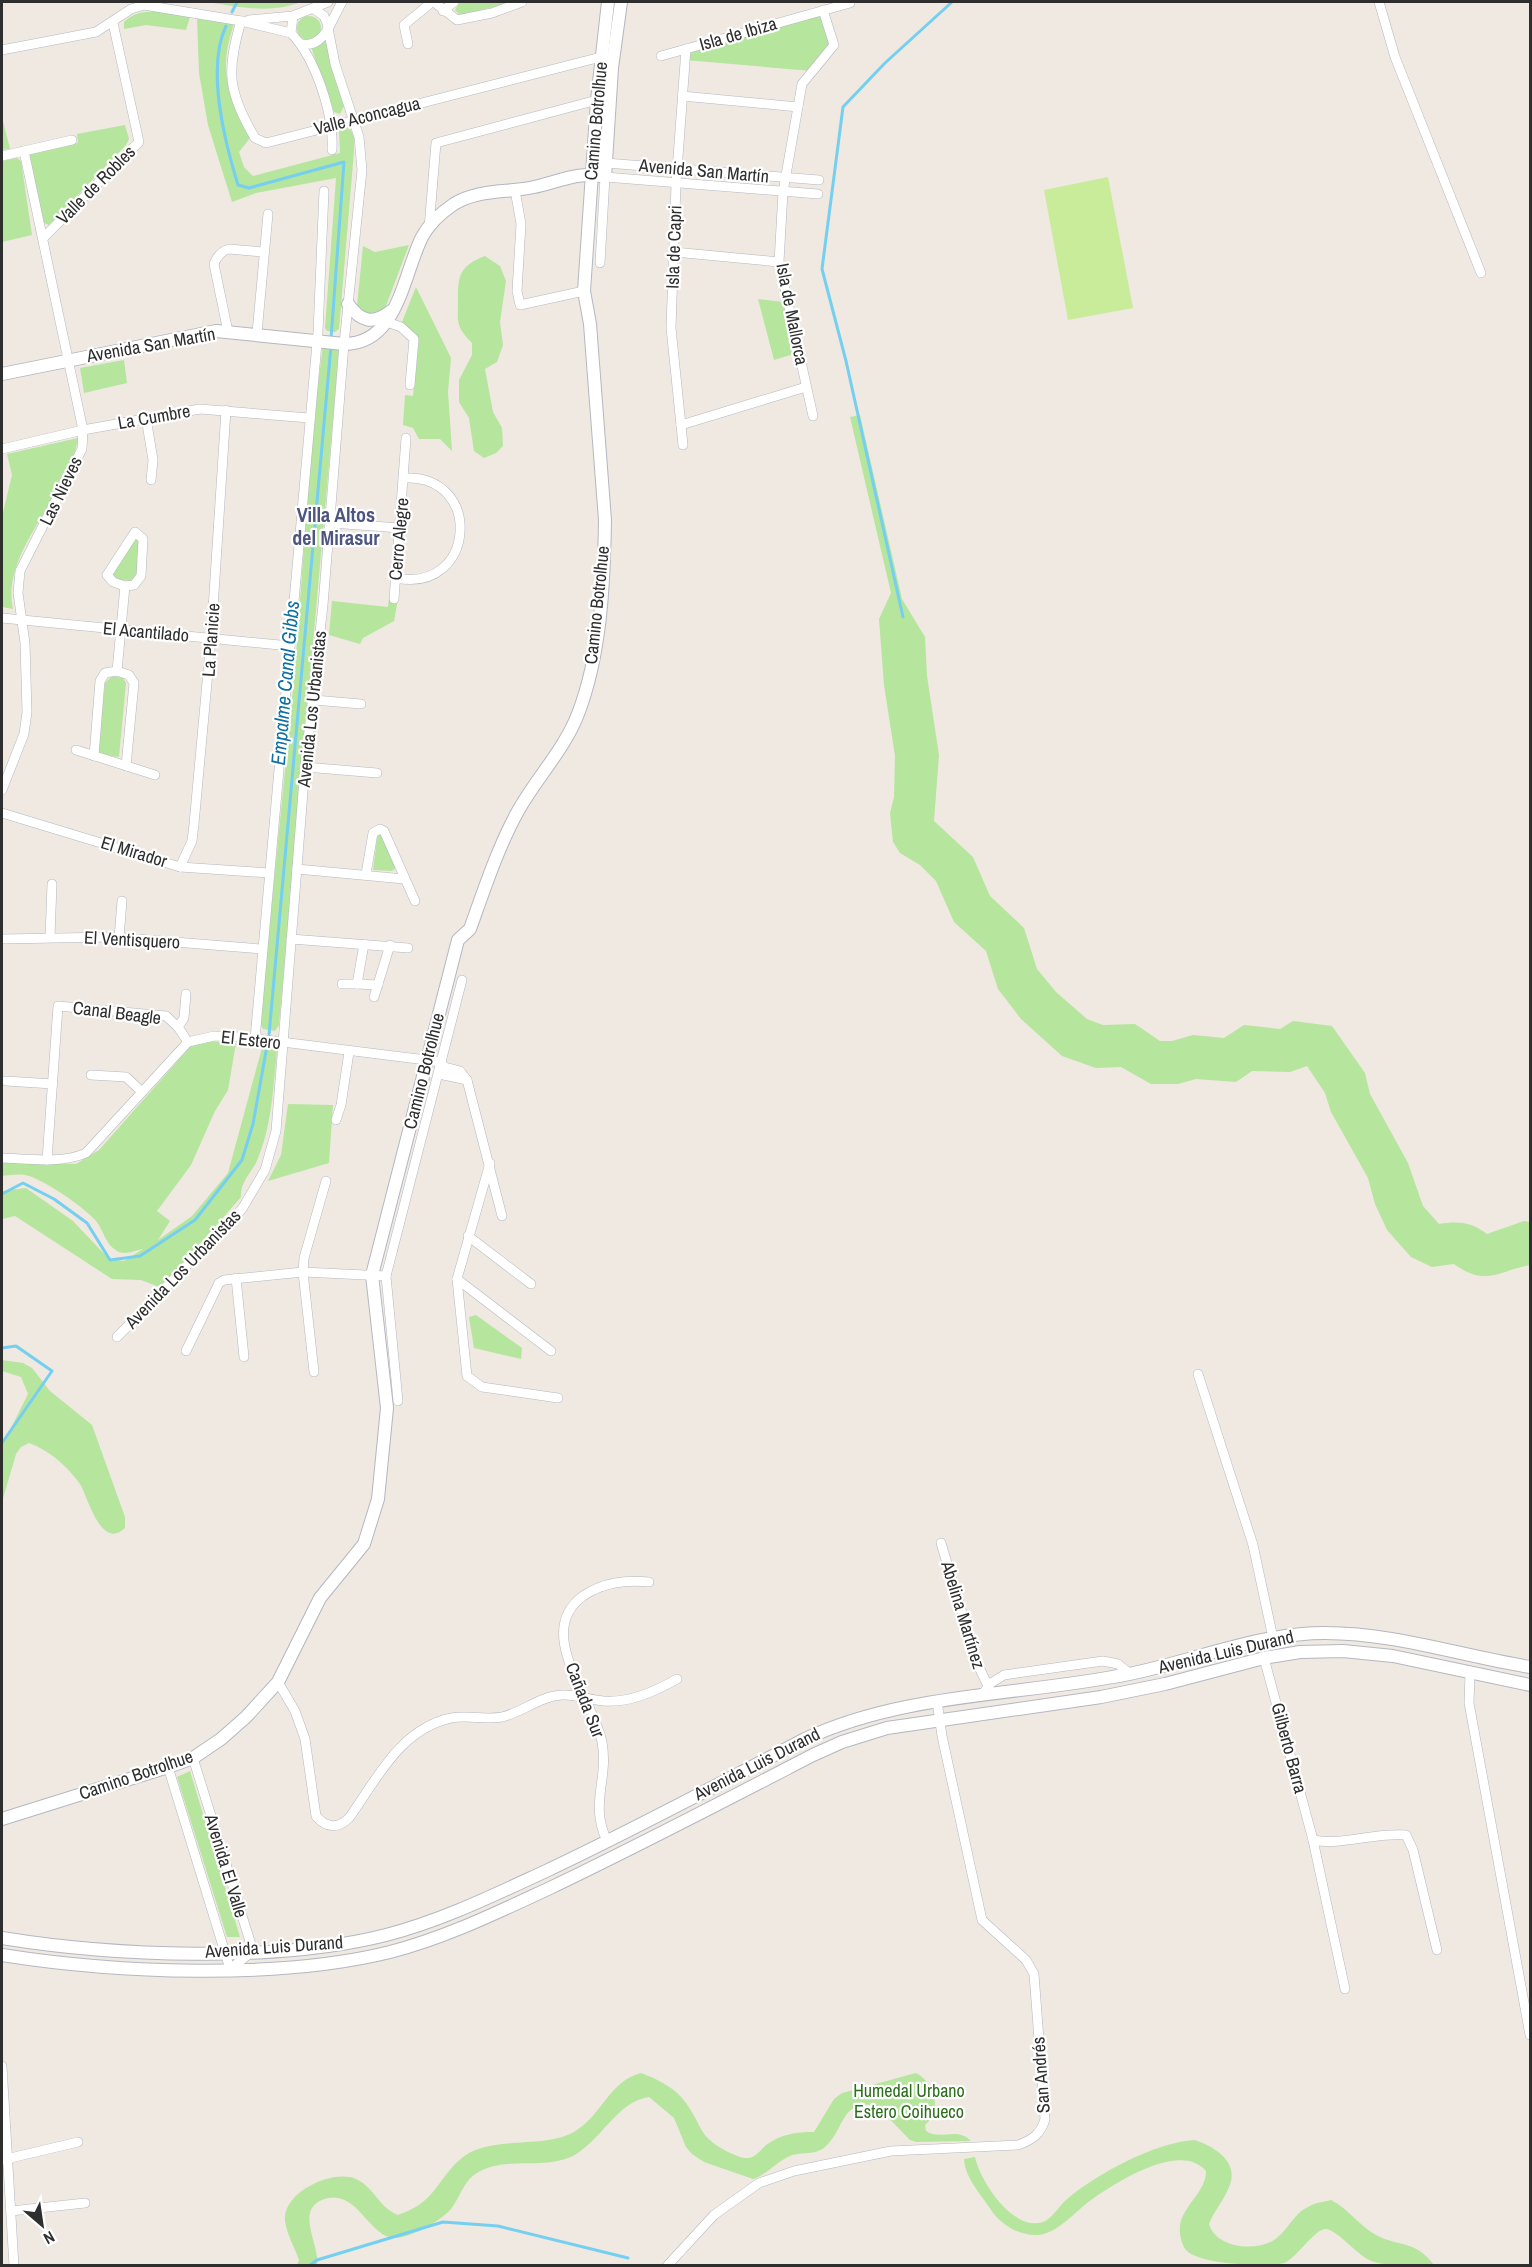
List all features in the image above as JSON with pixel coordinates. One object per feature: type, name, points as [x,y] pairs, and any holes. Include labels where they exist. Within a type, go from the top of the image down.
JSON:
[{"type":"street","points":[[241,21],[293,16],[328,2]]},
{"type":"street","points":[[301,44],[310,45],[325,36],[327,27],[342,2]]},
{"type":"street","points":[[408,44],[404,25],[433,2],[457,20],[492,13],[522,2]]},
{"type":"street","points":[[443,11],[454,2]]},
{"type":"street","name":"Camino Botrolhue","points":[[5,1818],[193,1758],[246,1717],[278,1682],[320,1598],[364,1545],[378,1499],[387,1408],[372,1275],[427,1059],[458,940],[470,929],[517,812],[556,758],[578,714],[591,669],[605,548],[605,520],[590,324],[584,291],[597,100],[608,2]]},
{"type":"street","name":"Camino Botrolhue","points":[[600,263],[612,68],[621,2]]},
{"type":"street","points":[[1379,2],[1395,57],[1481,273]]},
{"type":"street","name":"Isla de Ibiza","points":[[661,56],[850,3]]},
{"type":"street","points":[[2,50],[87,34],[113,23],[131,9],[144,5],[241,21],[291,33],[301,44],[314,70],[332,124],[332,150]]},
{"type":"street","name":"Avenida Los Urbanistas","points":[[117,1337],[232,1221],[259,1184],[270,1157],[276,1131],[280,1043],[305,767],[314,700],[331,523],[341,343],[348,304],[362,170],[361,147],[335,64],[324,16],[314,9]]},
{"type":"street","name":"Isla de Mallorca","points":[[813,416],[779,262],[784,177],[802,84],[834,45],[823,10]]},
{"type":"street","points":[[291,33],[293,16]]},
{"type":"street","name":"Valle Aconcagua","points":[[241,21],[234,42],[230,82],[255,138],[266,143],[332,124],[601,57]]},
{"type":"street","name":"Valle de Robles","points":[[43,238],[139,142],[113,23]]},
{"type":"street","name":"Isla de Capri","points":[[683,445],[671,328],[675,184],[686,49]]},
{"type":"street","points":[[682,96],[798,107]]},
{"type":"street","points":[[429,228],[436,143],[597,100]]},
{"type":"street","points":[[2,156],[72,140]]},
{"type":"street","name":"Las Nieves","points":[[2,790],[24,734],[27,712],[22,620],[18,593],[20,571],[82,449],[83,430],[24,151]]},
{"type":"street","name":"Avenida San Martín","points":[[2,374],[216,331],[257,333],[341,343],[368,339],[387,322],[429,228],[442,213],[466,198],[591,173],[606,164],[819,180]]},
{"type":"street","name":"Avenida San Martín","points":[[591,173],[605,177],[675,184],[818,194]]},
{"type":"street","points":[[515,190],[520,224],[518,291],[520,305],[584,291]]},
{"type":"street","name":"Avenida Los Urbanistas","points":[[258,1039],[261,949],[309,418],[319,341],[324,191]]},
{"type":"street","points":[[257,333],[268,214]]},
{"type":"street","points":[[228,332],[214,264],[224,250],[263,252]]},
{"type":"street","points":[[674,252],[779,262]]},
{"type":"street","points":[[348,304],[358,316],[367,321],[381,318],[393,309]]},
{"type":"street","points":[[387,322],[401,327],[414,339],[410,385]]},
{"type":"street","points":[[681,425],[807,387]]},
{"type":"street","name":"La Cumbre","points":[[2,448],[146,417],[200,409],[309,418]]},
{"type":"street","name":"La Planicie","points":[[180,867],[192,841],[194,824],[211,639],[226,410]]},
{"type":"street","points":[[146,417],[153,460],[151,480]]},
{"type":"street","name":"Cerro Alegre","points":[[394,599],[406,438]]},
{"type":"street","points":[[396,578],[412,580],[436,573],[454,555],[461,532],[457,508],[448,494],[428,481],[404,478]]},
{"type":"street","points":[[331,523],[400,528]]},
{"type":"street","points":[[135,532],[143,539],[141,576],[134,585],[126,586],[113,582],[107,575],[135,532]]},
{"type":"street","points":[[117,671],[126,586]]},
{"type":"street","name":"El Acantilado","points":[[2,618],[290,646]]},
{"type":"street","points":[[94,756],[100,681],[105,673],[117,671],[129,675],[134,683],[126,766]]},
{"type":"street","points":[[314,700],[361,704]]},
{"type":"street","points":[[76,750],[155,775]]},
{"type":"street","points":[[305,767],[377,773]]},
{"type":"street","name":"El Mirador","points":[[2,813],[180,867],[269,873]]},
{"type":"street","points":[[366,874],[373,833],[380,829],[384,831],[414,901]]},
{"type":"street","points":[[297,869],[404,879]]},
{"type":"street","points":[[50,937],[52,884]]},
{"type":"street","points":[[119,938],[122,901]]},
{"type":"street","name":"El Ventisquero","points":[[2,939],[119,938],[261,949]]},
{"type":"street","points":[[291,939],[408,948]]},
{"type":"street","points":[[357,984],[364,944]]},
{"type":"street","points":[[374,997],[390,945]]},
{"type":"street","name":"Camino Botrolhue","points":[[398,1401],[386,1276],[462,980]]},
{"type":"street","points":[[342,984],[378,985]]},
{"type":"street","name":"Canal Beagle","points":[[178,1027],[184,1018],[186,994]]},
{"type":"street","name":"Canal Beagle","points":[[46,1160],[58,1006],[166,1016],[178,1027],[188,1042]]},
{"type":"street","name":"El Estero","points":[[188,1042],[214,1036],[258,1039],[349,1052],[427,1059],[441,1068]]},
{"type":"street","points":[[2,1158],[46,1160],[76,1158],[86,1153],[188,1042]]},
{"type":"street","points":[[336,1120],[341,1105],[349,1052]]},
{"type":"street","points":[[441,1068],[460,1071],[467,1080],[502,1216]]},
{"type":"street","points":[[441,1068],[467,1080]]},
{"type":"street","points":[[92,1075],[126,1077],[141,1092]]},
{"type":"street","points":[[6,1081],[53,1084]]},
{"type":"street","points":[[490,1163],[457,1279],[467,1376],[482,1387],[558,1398]]},
{"type":"street","points":[[314,1372],[303,1272],[304,1258],[326,1181]]},
{"type":"street","points":[[468,1236],[531,1284]]},
{"type":"street","points":[[186,1351],[219,1283],[236,1278],[303,1272],[386,1276]]},
{"type":"street","points":[[236,1278],[244,1357]]},
{"type":"street","points":[[457,1279],[551,1351]]},
{"type":"street","points":[[1198,1374],[1253,1545],[1273,1638]]},
{"type":"street","name":"Abelina Martínez","points":[[941,1543],[985,1691]]},
{"type":"street","name":"Cañada Sur","points":[[607,1841],[597,1812],[604,1773],[603,1749],[595,1719],[569,1663],[564,1624],[569,1611],[588,1593],[607,1584],[629,1581],[649,1582]]},
{"type":"street","name":"Avenida Luis Durand","points":[[2,1938],[87,1948],[225,1952],[336,1945],[405,1929],[493,1895],[607,1841],[820,1732],[868,1715],[985,1691],[1130,1674],[1273,1638],[1322,1633],[1370,1635],[1530,1667]]},
{"type":"street","name":"Avenida Luis Durand","points":[[2,1955],[86,1965],[230,1969],[349,1960],[430,1939],[580,1874],[827,1748],[872,1732],[939,1719],[1115,1694],[1264,1658],[1322,1651],[1368,1653],[1417,1660],[1470,1674],[1530,1685]]},
{"type":"street","name":"Gilberto Barra","points":[[1264,1658],[1313,1839],[1345,1989]]},
{"type":"street","points":[[998,1712],[986,1709],[985,1691],[998,1678],[1011,1674],[1103,1661],[1118,1664],[1130,1674],[1126,1685],[1115,1694]]},
{"type":"street","points":[[1470,1674],[1469,1703],[1530,2035]]},
{"type":"street","points":[[278,1682],[295,1711],[305,1739],[316,1816],[322,1823],[331,1826],[341,1824],[349,1818],[395,1752],[413,1736],[432,1725],[459,1717],[505,1716],[556,1695],[605,1701],[630,1699],[655,1691],[677,1679]]},
{"type":"street","name":"San Andrés","points":[[668,2265],[714,2215],[759,2183],[794,2171],[891,2151],[1018,2145],[1029,2141],[1042,2127],[1045,2119],[1034,1974],[1026,1960],[982,1920],[939,1719],[938,1701]]},
{"type":"street","name":"Avenida El Valle","points":[[193,1758],[253,1951]]},
{"type":"street","name":"Avenida El Valle","points":[[168,1767],[230,1969]]},
{"type":"street","points":[[1313,1839],[1325,1842],[1384,1833],[1406,1835],[1413,1850],[1437,1950]]},
{"type":"street","points":[[230,1969],[253,1951]]},
{"type":"street","points":[[2,2066],[5,2160],[12,2211],[14,2265]]},
{"type":"street","points":[[5,2160],[78,2142]]},
{"type":"street","points":[[12,2211],[85,2203]]},
{"type":"green space","points":[[207,2],[301,2],[266,9]]},
{"type":"green space","points":[[460,2],[515,2],[460,15],[455,10]]},
{"type":"green space","points":[[155,11],[190,17],[186,30],[146,25],[124,29],[124,22],[134,15]]},
{"type":"green space","points":[[823,11],[833,45],[812,71],[685,60],[686,50]]},
{"type":"green space","points":[[309,16],[318,19],[321,28],[318,37],[309,40],[300,37],[297,28],[300,19]]},
{"type":"green space","points":[[197,18],[234,24],[226,57],[226,70],[231,95],[250,138],[239,152],[244,167],[253,176],[340,153],[339,130],[342,124],[348,124],[354,137],[339,329],[335,332],[327,331],[325,328],[336,178],[256,193],[232,202],[208,125],[199,73]]},
{"type":"green space","points":[[325,40],[344,106],[340,114],[334,112],[311,47]]},
{"type":"green space","points":[[2,117],[10,149],[2,150]]},
{"type":"green space","points":[[125,125],[129,139],[126,145],[49,225],[44,223],[28,156],[31,153],[78,143],[77,134]]},
{"type":"green space","points":[[17,158],[21,161],[32,235],[2,242],[2,161]]},
{"type":"green space","points":[[1108,177],[1133,308],[1068,320],[1044,190]]},
{"type":"green space","points":[[409,245],[384,311],[368,318],[357,306],[363,246],[375,252]]},
{"type":"green space","points":[[485,256],[500,266],[506,281],[500,322],[503,345],[497,362],[485,369],[493,412],[502,428],[503,446],[496,453],[484,458],[474,451],[469,418],[459,402],[459,380],[472,355],[472,343],[460,328],[458,314],[459,284],[462,272],[470,263]]},
{"type":"green space","points":[[416,287],[451,358],[448,392],[452,451],[440,439],[419,439],[413,428],[403,425],[405,395],[413,396],[419,339],[402,322]]},
{"type":"green space","points":[[758,299],[784,302],[797,353],[774,360]]},
{"type":"green space","points":[[323,345],[337,346],[339,352],[279,1025],[275,1031],[263,1029],[260,1024],[295,668],[313,424]]},
{"type":"green space","points":[[124,360],[127,383],[84,393],[80,368]]},
{"type":"green space","points":[[860,415],[902,599],[925,637],[927,676],[939,755],[934,821],[973,857],[990,896],[1024,928],[1037,969],[1056,992],[1087,1019],[1103,1025],[1135,1024],[1160,1041],[1172,1041],[1193,1035],[1224,1038],[1244,1025],[1280,1029],[1293,1021],[1332,1026],[1365,1073],[1370,1094],[1408,1163],[1423,1206],[1439,1224],[1464,1223],[1487,1234],[1524,1221],[1530,1222],[1530,1265],[1483,1276],[1465,1271],[1454,1264],[1432,1267],[1411,1257],[1387,1230],[1375,1204],[1368,1178],[1331,1112],[1325,1093],[1307,1066],[1290,1072],[1252,1071],[1236,1082],[1196,1079],[1178,1084],[1151,1084],[1121,1067],[1096,1068],[1062,1056],[1021,1019],[998,989],[986,951],[954,922],[936,881],[920,865],[900,853],[893,842],[890,813],[894,797],[895,756],[884,685],[879,619],[891,593],[850,417]]},
{"type":"green space","points":[[78,438],[63,481],[26,545],[17,566],[12,587],[13,609],[2,607],[2,517],[12,475],[7,454]]},
{"type":"green space","points":[[134,538],[139,541],[137,576],[130,581],[116,579],[112,573]]},
{"type":"green space","points":[[389,597],[398,599],[394,621],[363,638],[360,644],[329,635],[332,601],[388,607]]},
{"type":"green space","points":[[112,676],[123,678],[126,683],[119,757],[98,754],[105,683]]},
{"type":"green space","points":[[378,831],[381,832],[397,867],[392,871],[373,870]]},
{"type":"green space","points":[[204,1041],[236,1043],[228,1090],[215,1111],[191,1165],[157,1211],[170,1221],[158,1240],[192,1216],[228,1173],[263,1044],[275,1043],[277,1051],[269,1122],[256,1163],[244,1183],[241,1197],[162,1288],[141,1280],[112,1279],[15,1216],[2,1219],[2,1191],[26,1188],[73,1221],[109,1259],[124,1261],[143,1249],[127,1253],[117,1251],[107,1241],[96,1221],[74,1202],[29,1176],[19,1174],[2,1176],[2,1162],[76,1164],[99,1150],[191,1046]]},
{"type":"green space","points":[[288,1104],[333,1105],[329,1163],[268,1181],[281,1155]]},
{"type":"green space","points":[[476,1315],[522,1348],[521,1359],[474,1348],[469,1317]]},
{"type":"green space","points":[[2,1360],[23,1363],[32,1368],[50,1391],[92,1425],[125,1517],[125,1528],[117,1533],[109,1533],[102,1528],[80,1484],[70,1471],[51,1455],[29,1443],[21,1447],[16,1454],[2,1502],[2,1446],[28,1394],[21,1377],[2,1371]]},
{"type":"green space","points":[[190,1771],[240,1937],[227,1937],[177,1777]]},
{"type":"green space","name":"Humedal Urbano Estero Coihueco","points":[[641,2073],[672,2088],[686,2103],[703,2132],[712,2142],[744,2158],[753,2157],[766,2145],[783,2136],[814,2132],[834,2099],[842,2093],[916,2073],[928,2083],[934,2097],[934,2112],[925,2125],[926,2131],[937,2135],[960,2135],[971,2141],[916,2142],[910,2140],[877,2106],[857,2106],[846,2116],[824,2148],[816,2152],[791,2155],[753,2179],[704,2162],[692,2154],[686,2147],[674,2118],[649,2097],[627,2106],[591,2142],[571,2157],[559,2161],[497,2166],[474,2175],[448,2212],[428,2226],[408,2235],[395,2238],[386,2236],[344,2200],[334,2198],[322,2200],[314,2205],[309,2220],[317,2265],[297,2265],[299,2260],[285,2220],[292,2200],[311,2185],[335,2177],[356,2179],[368,2187],[386,2208],[398,2215],[424,2201],[453,2166],[469,2153],[495,2145],[566,2136],[586,2123],[621,2083]]},
{"type":"green space","name":"Humedal Urbano Estero Coihueco","points":[[1195,2140],[1217,2151],[1224,2157],[1231,2170],[1232,2178],[1229,2187],[1209,2224],[1219,2238],[1228,2243],[1247,2247],[1266,2244],[1279,2236],[1303,2210],[1313,2204],[1331,2200],[1376,2235],[1420,2251],[1434,2265],[1412,2266],[1374,2262],[1361,2255],[1331,2230],[1326,2229],[1316,2233],[1284,2263],[1234,2264],[1193,2255],[1186,2250],[1183,2244],[1180,2224],[1202,2187],[1206,2171],[1195,2163],[1181,2160],[1148,2167],[1091,2200],[1052,2231],[1030,2235],[1009,2227],[993,2213],[970,2178],[964,2159],[975,2157],[984,2179],[1000,2202],[1020,2219],[1032,2223],[1047,2220],[1079,2190],[1127,2161],[1179,2142]]},
{"type":"waterway","name":"Empalme Canal Gibbs","points":[[232,12],[237,2]]},
{"type":"waterway","points":[[903,617],[846,361],[822,269],[843,107],[885,63],[952,2]]},
{"type":"waterway","name":"Empalme Canal Gibbs","points":[[226,26],[220,43],[218,84],[223,127],[238,185],[249,188],[344,162],[331,339]]},
{"type":"waterway","name":"Empalme Canal Gibbs","points":[[2,1194],[23,1183],[54,1199],[87,1223],[110,1260],[140,1256],[195,1220],[242,1160],[253,1124],[269,1035],[331,346]]},
{"type":"waterway","name":"Empalme Canal Gibbs","points":[[2,1348],[16,1346],[52,1371],[2,1443]]},
{"type":"waterway","name":"Empalme Canal Gibbs","points":[[309,2266],[317,2260],[443,2222],[498,2226],[628,2258]]},
{"type":"district","name":"Villa Altos del Mirasur","points":[[336,526]]}]
